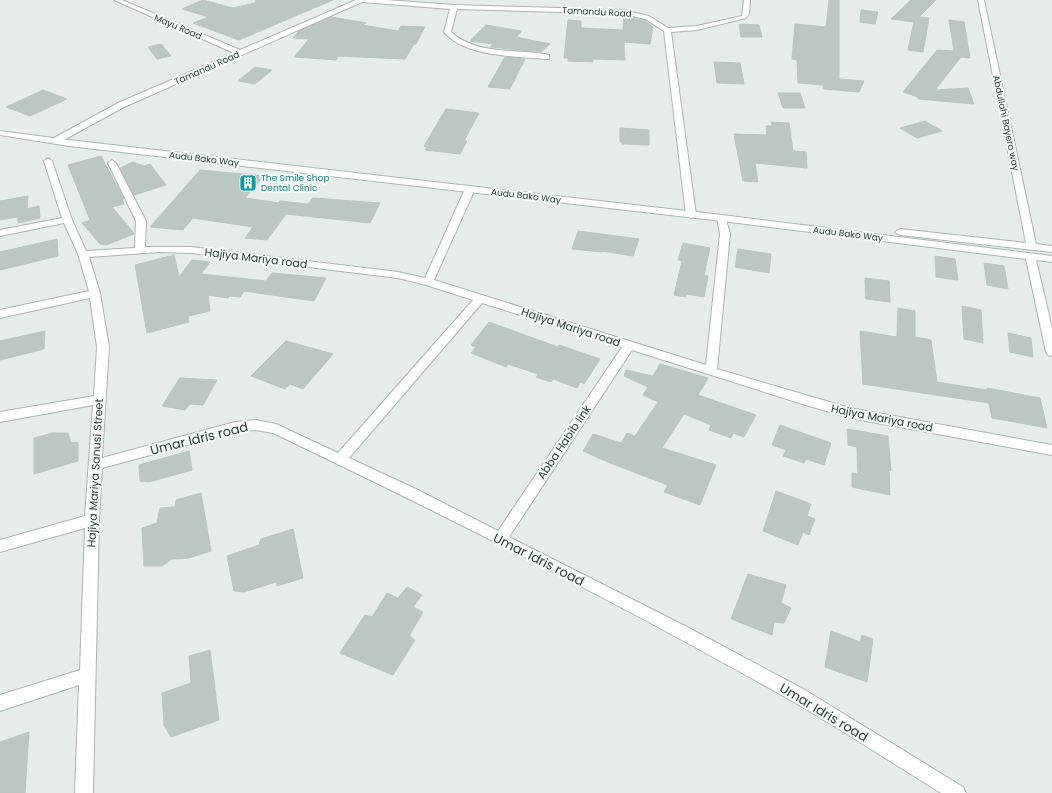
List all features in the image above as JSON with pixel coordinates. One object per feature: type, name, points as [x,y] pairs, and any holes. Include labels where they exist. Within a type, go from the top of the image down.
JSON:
[{"type":"street","name":"Mayu Road","points":[[117,0],[240,53]]},
{"type":"street","name":"Tamandu Road","points":[[59,139],[121,105],[361,0],[454,7],[624,12],[645,16],[667,30]]},
{"type":"street","points":[[691,212],[667,30],[696,28],[744,17],[746,14],[747,0]]},
{"type":"street","name":"Abdullahi Bayero way","points":[[981,0],[1052,352]]},
{"type":"street","points":[[454,7],[447,32],[450,36],[470,46],[480,49],[546,57]]},
{"type":"street","name":"Audu Bako Way","points":[[0,126],[59,139],[1031,251],[1052,258]]},
{"type":"street","name":"Audu Bako Way","points":[[0,132],[470,189],[691,212],[722,218],[1031,251],[1052,249]]},
{"type":"street","name":"Hajiya Mariya Sanusi Street","points":[[48,161],[68,220],[83,254],[93,284],[103,347],[92,520],[84,793]]},
{"type":"street","points":[[112,163],[141,221],[140,250]]},
{"type":"street","points":[[428,282],[470,189]]},
{"type":"street","points":[[711,371],[725,234],[722,218]]},
{"type":"street","points":[[0,233],[68,220]]},
{"type":"street","name":"Hajiya Mariya road","points":[[83,254],[140,250],[191,250],[398,275],[428,282],[480,298],[812,403],[850,413],[1052,450]]},
{"type":"street","points":[[0,314],[95,293]]},
{"type":"street","points":[[340,459],[480,298]]},
{"type":"street","name":"Abba Habib link","points":[[500,539],[629,345]]},
{"type":"street","points":[[0,417],[100,399]]},
{"type":"street","name":"Umar Idris road","points":[[95,465],[235,427],[256,424],[276,429],[413,494],[682,632],[799,696],[957,793]]},
{"type":"street","points":[[0,546],[92,520]]},
{"type":"street","points":[[0,703],[87,675]]},
{"type":"building","points":[[203,0],[233,8],[255,3],[256,0],[333,0],[239,40],[193,23],[209,17],[182,9]]},
{"type":"building","points":[[829,0],[839,0],[839,79],[864,81],[859,92],[824,89],[823,85],[798,83],[797,60],[792,59],[795,24],[826,27]]},
{"type":"building","points":[[911,0],[936,0],[919,17],[929,18],[923,52],[908,50],[914,22],[891,19]]},
{"type":"building","points":[[861,10],[878,12],[875,24],[860,22]]},
{"type":"building","points":[[332,17],[366,23],[362,25],[398,31],[401,26],[425,27],[416,44],[414,44],[405,59],[338,56],[336,60],[294,57],[309,39],[293,38],[299,31]]},
{"type":"building","points":[[624,17],[644,20],[653,27],[650,44],[624,42],[625,60],[593,59],[593,62],[568,61],[568,58],[564,58],[568,20],[581,21],[581,28],[623,30]]},
{"type":"building","points":[[949,20],[964,22],[970,58],[961,57],[935,90],[968,88],[974,104],[918,99],[918,97],[903,92],[937,50],[954,51]]},
{"type":"building","points":[[739,24],[759,25],[762,37],[741,37]]},
{"type":"building","points":[[486,25],[522,31],[516,37],[550,44],[541,52],[490,47],[493,44],[470,41]]},
{"type":"building","points":[[161,44],[171,56],[157,59],[148,47]]},
{"type":"building","points":[[505,57],[525,59],[510,89],[488,87]]},
{"type":"building","points":[[714,62],[740,63],[744,84],[717,83]]},
{"type":"building","points":[[255,67],[272,70],[255,84],[238,81]]},
{"type":"building","points":[[43,90],[67,99],[30,116],[6,107]]},
{"type":"building","points":[[778,93],[800,93],[805,108],[783,108]]},
{"type":"building","points":[[446,109],[479,113],[464,141],[467,141],[460,154],[425,150],[427,147],[424,146]]},
{"type":"building","points":[[925,121],[942,131],[917,138],[900,128]]},
{"type":"building","points":[[771,122],[789,123],[793,151],[806,152],[807,168],[755,163],[758,182],[743,181],[734,134],[767,135],[766,126],[772,126]]},
{"type":"building","points":[[620,128],[649,130],[649,145],[622,144],[622,142],[620,142]]},
{"type":"building","points":[[101,156],[124,199],[122,199],[124,204],[112,207],[134,233],[106,245],[100,244],[82,223],[90,220],[68,165]]},
{"type":"building","points":[[133,162],[144,166],[150,164],[166,185],[134,195],[120,168]]},
{"type":"building","points":[[200,170],[264,176],[245,198],[279,203],[280,201],[308,204],[313,198],[380,203],[370,223],[286,214],[267,240],[245,238],[253,227],[193,218],[183,230],[150,227]]},
{"type":"building","points":[[28,196],[27,209],[39,206],[40,218],[18,223],[18,217],[0,220],[0,201]]},
{"type":"building","points":[[578,231],[639,239],[633,256],[602,251],[572,249]]},
{"type":"building","points":[[57,239],[58,256],[0,270],[0,252]]},
{"type":"building","points":[[683,243],[710,248],[704,275],[708,276],[704,297],[686,294],[686,297],[674,295],[682,261],[678,260]]},
{"type":"building","points":[[738,249],[771,254],[769,273],[735,267]]},
{"type":"building","points":[[174,255],[179,277],[192,260],[210,262],[201,274],[266,281],[272,273],[326,278],[314,301],[244,291],[240,297],[230,296],[228,298],[208,295],[210,311],[188,316],[189,322],[147,333],[135,265]]},
{"type":"building","points":[[935,256],[955,259],[958,280],[936,277]]},
{"type":"building","points":[[984,263],[1004,266],[1008,289],[987,285]]},
{"type":"building","points":[[865,278],[889,281],[890,302],[866,299]]},
{"type":"building","points":[[962,306],[981,310],[983,343],[964,339]]},
{"type":"building","points":[[898,308],[915,311],[915,337],[931,340],[937,382],[987,390],[987,388],[1040,398],[1047,428],[992,418],[989,403],[863,384],[860,331],[897,337]]},
{"type":"building","points":[[489,322],[558,347],[559,345],[600,359],[584,384],[580,382],[577,388],[553,379],[551,382],[536,377],[538,374],[508,364],[506,367],[471,353],[476,347],[471,345]]},
{"type":"building","points":[[45,331],[44,349],[0,360],[0,341]]},
{"type":"building","points":[[1008,333],[1031,338],[1033,357],[1010,352]]},
{"type":"building","points":[[286,341],[333,354],[303,389],[290,384],[285,389],[251,376]]},
{"type":"building","points":[[660,364],[708,378],[698,395],[756,415],[744,437],[733,433],[731,438],[709,430],[711,425],[684,414],[662,448],[716,465],[700,505],[664,492],[668,485],[583,451],[593,434],[621,443],[627,433],[635,436],[658,402],[643,395],[648,387],[624,376],[626,370],[653,376]]},
{"type":"building","points":[[180,378],[217,380],[203,405],[190,404],[185,410],[162,406]]},
{"type":"building","points":[[780,425],[831,443],[824,465],[806,459],[804,463],[783,456],[786,450],[772,445]]},
{"type":"building","points":[[847,429],[888,436],[891,471],[889,470],[890,495],[852,487],[852,473],[858,474],[857,447],[848,445]]},
{"type":"building","points":[[53,433],[68,433],[71,443],[78,442],[78,461],[34,474],[34,438]]},
{"type":"building","points":[[189,451],[192,470],[149,482],[140,481],[139,465]]},
{"type":"building","points":[[776,491],[811,504],[807,516],[815,519],[809,535],[803,532],[798,545],[763,531]]},
{"type":"building","points":[[201,493],[211,551],[189,558],[172,559],[162,566],[144,566],[142,528],[157,523],[160,508],[175,507],[176,500]]},
{"type":"building","points":[[293,529],[303,578],[277,586],[276,582],[244,592],[234,591],[227,556],[259,545],[261,539]]},
{"type":"building","points":[[748,574],[786,585],[781,603],[791,608],[784,623],[774,622],[772,635],[731,619]]},
{"type":"building","points":[[407,587],[422,595],[413,607],[423,612],[409,636],[415,640],[393,675],[340,653],[365,615],[372,617],[387,593],[398,598]]},
{"type":"building","points":[[831,631],[860,642],[862,635],[873,639],[867,682],[825,667]]},
{"type":"building","points":[[210,650],[219,720],[171,737],[164,725],[162,693],[191,683],[189,656]]},
{"type":"building","points":[[29,732],[25,793],[0,793],[0,742]]},
{"type":"place","name":"The Smile Shop Dental Clinic","points":[[248,183]]}]
